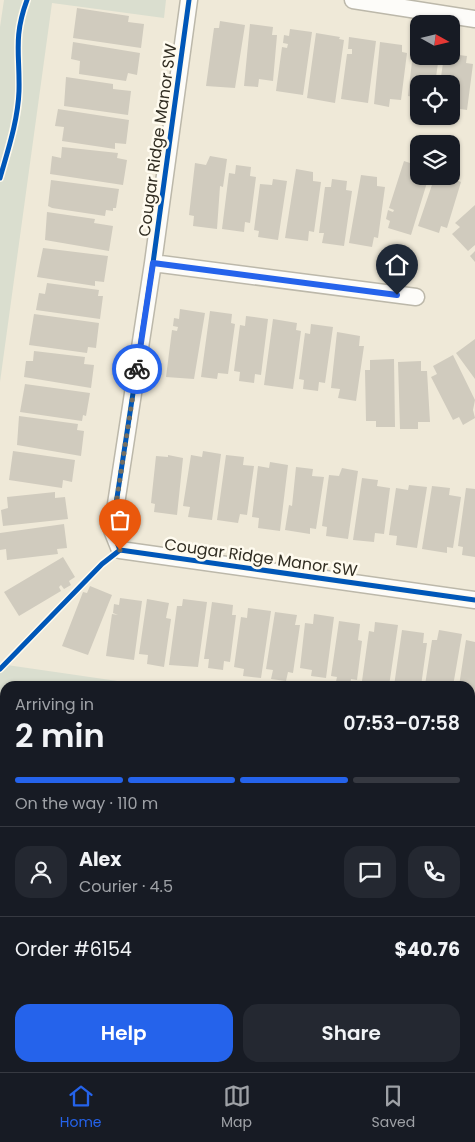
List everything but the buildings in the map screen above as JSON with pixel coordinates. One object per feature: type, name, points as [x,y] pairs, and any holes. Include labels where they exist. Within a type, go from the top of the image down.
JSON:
[{"type":"street","name":"Cougar Ridge Manor SW","points":[[189,0],[153,263],[112,530],[120,550],[475,600]]},
{"type":"street","points":[[353,0],[475,19]]},
{"type":"street","points":[[153,263],[416,297]]},
{"type":"shaded area","points":[[4,0],[166,0],[164,18],[52,3],[0,382],[0,27]]},
{"type":"shaded area","points":[[0,664],[117,681],[0,681]]},
{"type":"cycle path","points":[[0,178],[17,113],[19,91],[18,46],[20,25],[27,0]]},
{"type":"cycle path","points":[[189,0],[153,263],[112,530],[120,550],[475,600]]},
{"type":"cycle path","points":[[0,669],[102,564],[120,550]]},
{"type":"way so far","points":[[120,550],[112,530],[137,369]]},
{"type":"route","points":[[137,369],[153,263],[397,295]]}]
